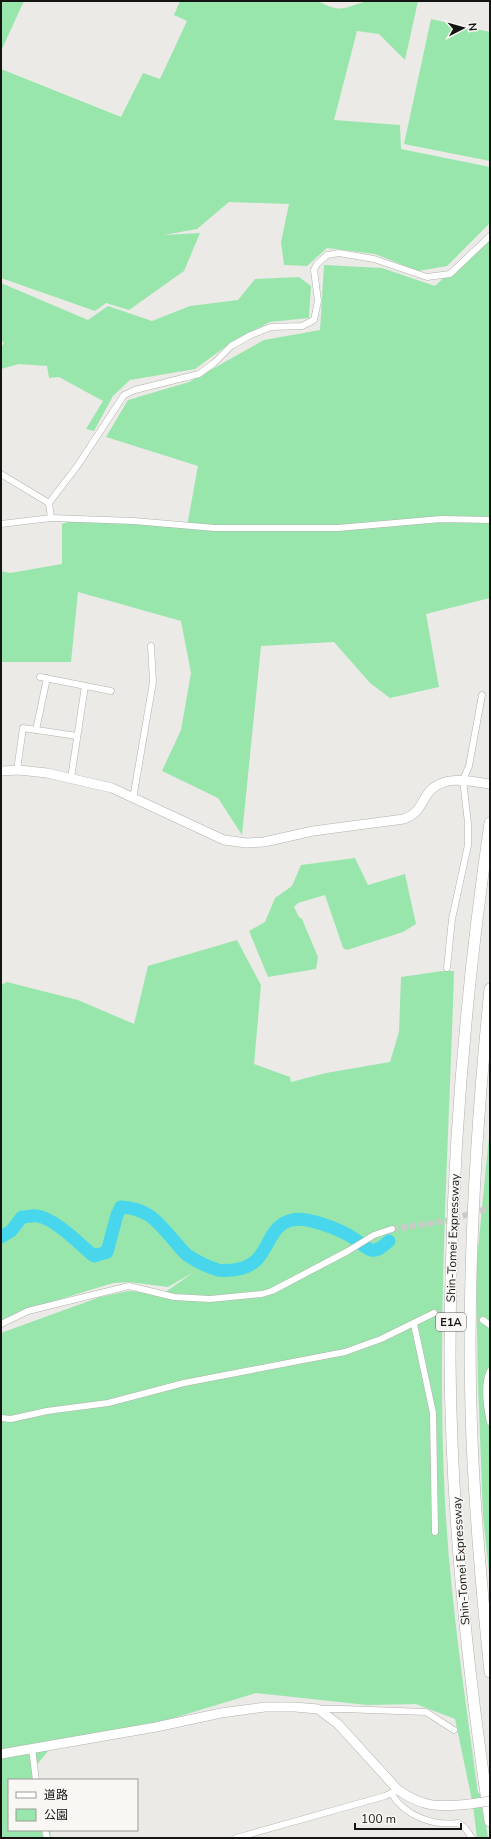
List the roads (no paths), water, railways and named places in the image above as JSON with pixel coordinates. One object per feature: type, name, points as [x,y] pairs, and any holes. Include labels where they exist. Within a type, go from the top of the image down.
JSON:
[{"type":"highway","name":"Shin-Tomei Expressway","points":[[490,823],[472,955],[463,1051],[454,1190],[450,1360],[453,1453],[466,1631],[475,1717],[490,1821]]},
{"type":"highway","name":"Shin-Tomei Expressway","points":[[490,989],[476,1158],[470,1336],[474,1479],[490,1672]]},
{"type":"street","points":[[51,518],[49,503],[78,465],[124,395],[135,390],[199,374],[214,363],[231,346],[257,332],[271,327],[302,326],[314,320],[318,301],[314,270],[317,264],[326,256],[339,253],[374,259],[427,277],[450,274],[490,236]]},
{"type":"street","points":[[1,474],[49,503]]},
{"type":"street","points":[[1,524],[51,518],[134,521],[215,528],[338,528],[441,519],[490,520]]},
{"type":"street","points":[[133,798],[154,682],[151,646]]},
{"type":"street","points":[[36,730],[43,677],[111,692]]},
{"type":"street","points":[[71,778],[85,686]]},
{"type":"street","points":[[447,968],[452,919],[468,845],[466,781],[482,695]]},
{"type":"street","points":[[16,770],[23,728],[77,736]]},
{"type":"street","points":[[1,770],[16,770],[71,778],[112,788],[224,840],[247,843],[264,842],[313,831],[404,819],[413,815],[433,788],[446,781],[466,781],[490,784]]},
{"type":"street","points":[[1,1324],[28,1311],[130,1286],[174,1297],[210,1299],[262,1294],[272,1291],[348,1251],[374,1235],[392,1229]]},
{"type":"street","points":[[1,1418],[11,1419],[47,1411],[108,1403],[184,1383],[345,1352],[381,1339],[434,1313]]},
{"type":"street","points":[[483,1320],[490,1325]]},
{"type":"street","points":[[414,1324],[432,1413],[436,1532]]},
{"type":"street","points":[[490,1371],[488,1376],[487,1397],[490,1422]]},
{"type":"street","points":[[1,1754],[156,1727],[221,1713],[265,1708],[295,1707],[426,1712],[454,1730]]},
{"type":"street","points":[[318,1709],[338,1724],[394,1791],[398,1804],[413,1815],[433,1822],[447,1824],[458,1823],[465,1828],[472,1838]]},
{"type":"street","points":[[32,1749],[36,1779]]},
{"type":"street","points":[[394,1791],[422,1804],[445,1807],[490,1801]]},
{"type":"street","points":[[236,1838],[385,1796],[394,1791]]},
{"type":"waterway","points":[[1,1237],[11,1231],[22,1217],[38,1216],[53,1222],[94,1256],[107,1252],[117,1215],[121,1207],[131,1208],[147,1214],[159,1224],[187,1255],[202,1264],[220,1270],[233,1270],[246,1267],[255,1261],[276,1230],[282,1224],[292,1220],[298,1219],[313,1221],[338,1230],[371,1250],[378,1249],[389,1241]]},
{"type":"tunnel","points":[[392,1229],[446,1221],[490,1208]]},
{"type":"tunnel","points":[[434,1313],[483,1320]]}]
